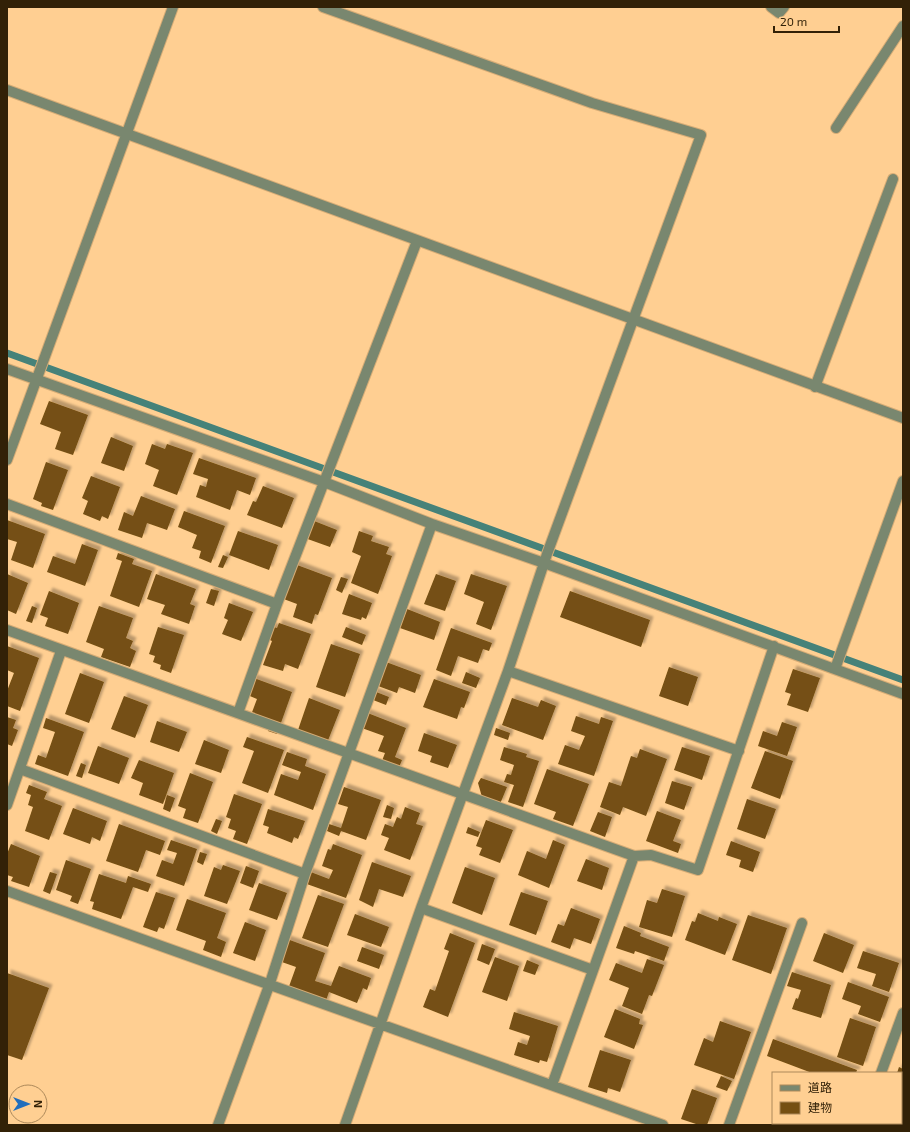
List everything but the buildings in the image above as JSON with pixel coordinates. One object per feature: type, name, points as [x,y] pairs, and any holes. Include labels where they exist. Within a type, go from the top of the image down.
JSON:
[{"type":"street","points":[[7,460],[128,134],[173,7]]},
{"type":"street","points":[[323,7],[592,103],[700,135],[634,321],[547,554],[508,671],[421,908],[382,1024],[345,1125]]},
{"type":"street","points":[[772,7],[779,13],[784,7]]},
{"type":"street","points":[[836,128],[903,26]]},
{"type":"street","points":[[7,90],[634,321],[903,418]]},
{"type":"street","points":[[815,387],[893,179]]},
{"type":"street","points":[[238,713],[277,604],[325,478],[332,464],[416,241]]},
{"type":"street","points":[[7,369],[325,478],[432,524],[547,554],[835,670],[903,694]]},
{"type":"street","points":[[835,670],[903,481]]},
{"type":"street","points":[[7,504],[277,604]]},
{"type":"street","points":[[218,1125],[270,983],[305,874],[432,524]]},
{"type":"street","points":[[7,630],[61,651],[350,753],[634,856],[651,855],[698,870],[774,646]]},
{"type":"street","points":[[7,805],[61,651]]},
{"type":"street","points":[[508,671],[739,751]]},
{"type":"street","points":[[20,769],[305,874]]},
{"type":"street","points":[[552,1085],[634,856]]},
{"type":"street","points":[[7,891],[270,983],[663,1125]]},
{"type":"street","points":[[421,908],[593,970]]},
{"type":"street","points":[[729,1125],[802,923]]},
{"type":"street","points":[[881,1072],[903,1013]]},
{"type":"waterway","points":[[7,353],[903,680]]}]
